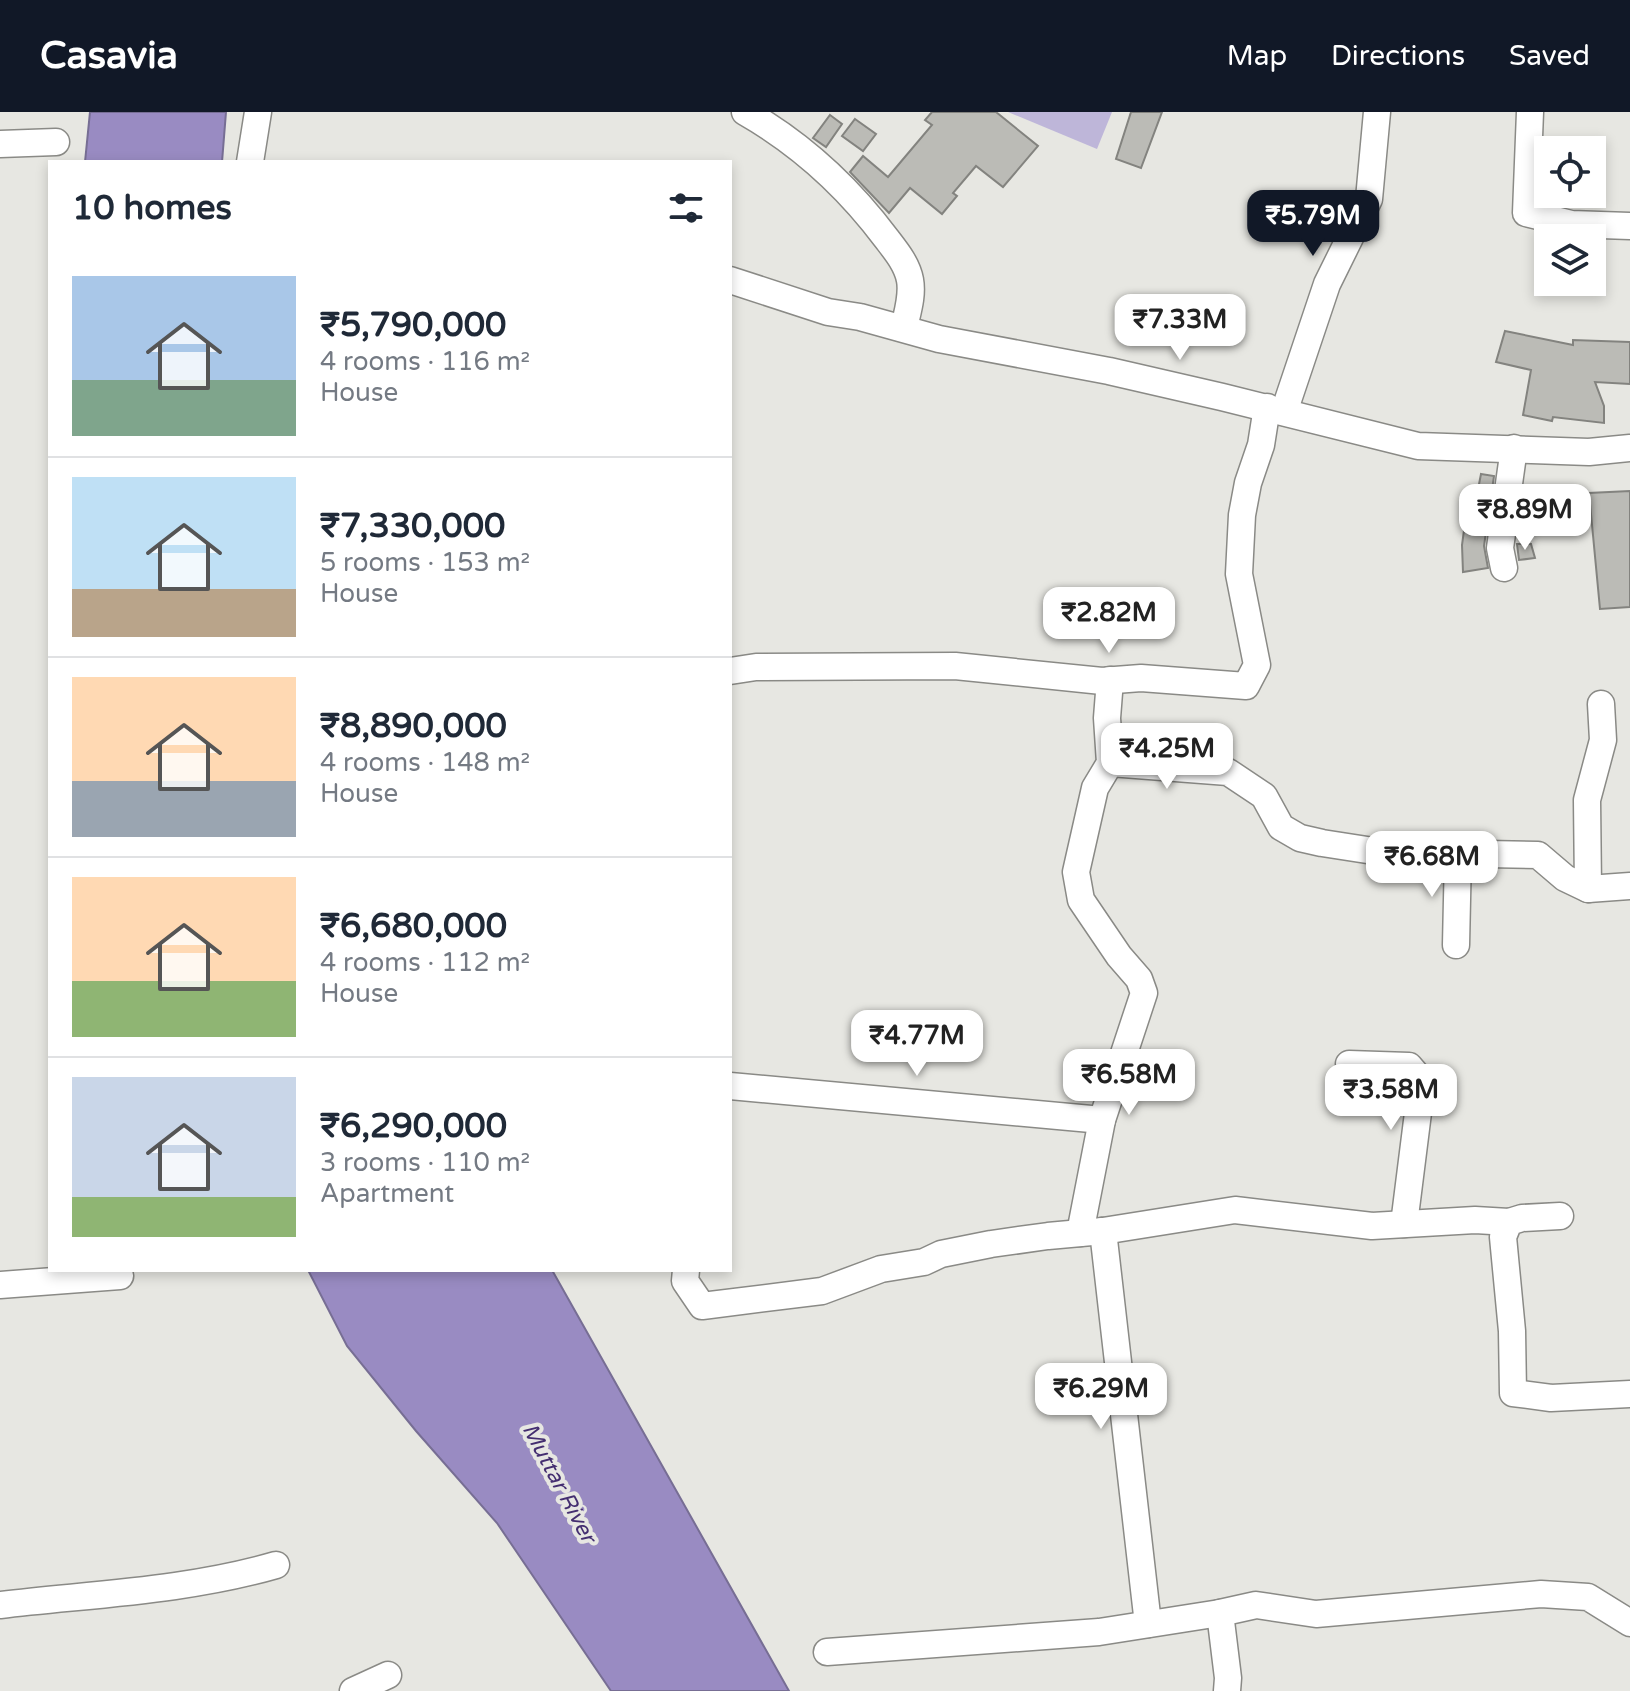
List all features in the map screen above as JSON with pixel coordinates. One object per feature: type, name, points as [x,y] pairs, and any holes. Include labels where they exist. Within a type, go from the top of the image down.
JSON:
[{"type":"street","points":[[250,160],[258,112]]},
{"type":"street","points":[[745,112],[825,169],[859,203],[902,259],[911,288],[904,328]]},
{"type":"street","points":[[732,671],[756,667],[955,666],[1110,680],[1141,678],[1246,686],[1257,665],[1239,574],[1242,515],[1248,483],[1327,284],[1369,199],[1377,112]]},
{"type":"street","points":[[1530,112],[1526,213],[1571,224],[1630,226]]},
{"type":"street","points":[[0,144],[56,142]]},
{"type":"street","points":[[732,281],[828,312],[904,328],[939,339],[1109,371],[1418,446],[1589,452],[1630,448]]},
{"type":"street","points":[[1504,568],[1500,548],[1514,448]]},
{"type":"street","points":[[1110,680],[1107,718],[1110,763],[1095,788],[1076,872],[1081,900],[1119,956],[1139,979],[1144,993],[1102,1120],[1092,1232],[1148,1624]]},
{"type":"street","points":[[1588,889],[1587,800],[1603,740],[1601,704]]},
{"type":"street","points":[[1110,763],[1228,772],[1264,796],[1281,827],[1300,838],[1380,852],[1538,855],[1565,878],[1588,889],[1630,886]]},
{"type":"street","points":[[1456,945],[1458,854]]},
{"type":"street","points":[[1349,1064],[1409,1066],[1422,1081],[1404,1224]]},
{"type":"street","points":[[732,1086],[1102,1120]]},
{"type":"street","points":[[686,1272],[685,1281],[702,1306],[822,1291],[881,1269],[924,1262],[941,1254],[1235,1210],[1372,1226],[1475,1220],[1509,1222],[1522,1218],[1560,1216]]},
{"type":"street","points":[[1509,1222],[1503,1237],[1512,1331],[1513,1393],[1551,1398],[1630,1394]]},
{"type":"street","points":[[0,1285],[120,1276]]},
{"type":"street","points":[[0,1605],[175,1587],[242,1575],[276,1565]]},
{"type":"street","points":[[827,1652],[1099,1632],[1256,1605],[1316,1614],[1541,1594],[1588,1597],[1630,1623]]},
{"type":"street","points":[[1220,1613],[1227,1691]]},
{"type":"street","points":[[353,1691],[388,1675]]},
{"type":"shaded area","points":[[1008,112],[1112,112],[1097,149]]},
{"type":"water","points":[[90,112],[226,112],[222,160],[85,160]]},
{"type":"water","name":"Muttar River","points":[[309,1272],[553,1272],[789,1691],[611,1691],[497,1523],[347,1346]]},
{"type":"building","points":[[932,112],[996,112],[1038,146],[1003,187],[976,166],[953,193],[957,196],[942,214],[910,188],[889,213],[850,172],[863,156],[888,177],[932,125],[925,120]]},
{"type":"building","points":[[1131,112],[1162,112],[1141,168],[1116,159]]},
{"type":"building","points":[[830,115],[842,124],[826,147],[813,138]]},
{"type":"building","points":[[855,119],[876,134],[863,151],[842,136]]},
{"type":"building","points":[[1505,331],[1573,345],[1573,340],[1630,342],[1630,384],[1595,382],[1604,406],[1604,423],[1553,417],[1552,421],[1523,415],[1531,370],[1496,362]]},
{"type":"building","points":[[1481,474],[1494,476],[1484,546],[1488,568],[1463,572],[1462,545],[1467,508],[1474,510]]},
{"type":"building","points":[[1630,491],[1630,607],[1600,609],[1589,493]]},
{"type":"building","points":[[1517,544],[1531,544],[1535,558],[1519,560]]}]
